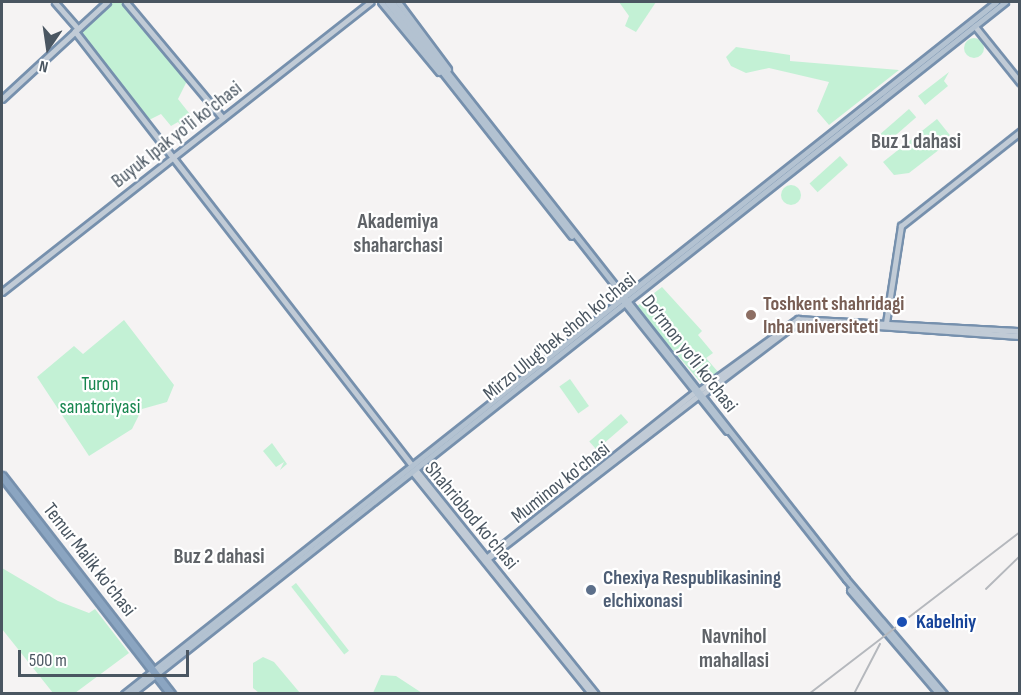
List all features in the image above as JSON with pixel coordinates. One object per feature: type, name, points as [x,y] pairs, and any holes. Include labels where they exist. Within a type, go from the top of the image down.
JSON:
[{"type":"highway","name":"Temur Malik ko'chasi","points":[[2,476],[153,674],[165,693]]},
{"type":"highway","name":"Temur Malik ko'chasi","points":[[2,483],[153,674],[171,693]]},
{"type":"main road","name":"Shahriobod ko'chasi","points":[[55,2],[171,158],[414,469],[594,693]]},
{"type":"main road","points":[[2,99],[107,2]]},
{"type":"main road","points":[[126,2],[223,117]]},
{"type":"main road","name":"Buyuk Ipak yo'li ko'chasi","points":[[2,291],[369,2]]},
{"type":"main road","points":[[381,2],[453,82]]},
{"type":"main road","name":"Do‘rmon yo‘li ko‘chasi","points":[[387,2],[625,300]]},
{"type":"main road","name":"Do‘rmon yo‘li ko‘chasi","points":[[392,2],[510,157],[700,392],[833,566],[939,693]]},
{"type":"main road","points":[[398,2],[453,82]]},
{"type":"main road","name":"Mirzo Ulug'bek shoh ko'chasi","points":[[131,693],[959,34],[996,2]]},
{"type":"main road","name":"Mirzo Ulug'bek shoh ko'chasi","points":[[959,34],[975,26],[1005,2]]},
{"type":"main road","points":[[975,26],[1020,82]]},
{"type":"main road","points":[[886,323],[901,226],[1020,132]]},
{"type":"main road","name":"Mirzo Ulug'bek shoh ko'chasi","points":[[625,300],[635,288],[782,175]]},
{"type":"main road","points":[[616,287],[635,288]]},
{"type":"main road","name":"Muminov ko'chasi","points":[[486,558],[700,392],[794,323],[852,323]]},
{"type":"main road","points":[[852,323],[886,323],[951,329]]},
{"type":"main road","points":[[852,323],[1018,333]]},
{"type":"main road","name":"Do‘rmon yo‘li ko‘chasi","points":[[833,566],[944,693]]},
{"type":"main road","name":"Mirzo Ulug'bek shoh ko'chasi","points":[[124,693],[153,674]]},
{"type":"green space","points":[[113,2],[123,2],[188,79],[178,99],[193,118],[184,129],[178,122],[171,126],[161,114],[147,121],[80,31]]},
{"type":"green space","points":[[619,2],[656,2],[636,32],[625,26],[629,16]]},
{"type":"green space","points":[[970,38],[978,38],[984,44],[984,52],[978,58],[970,58],[964,52],[964,44]]},
{"type":"green space","points":[[736,47],[790,55],[790,61],[899,70],[829,125],[817,111],[829,82],[769,68],[746,73],[731,66],[726,57]]},
{"type":"green space","points":[[949,72],[944,81],[948,86],[925,105],[918,96]]},
{"type":"green space","points":[[909,109],[916,117],[885,144],[878,136]]},
{"type":"green space","points":[[937,119],[953,139],[909,173],[894,175],[883,162]]},
{"type":"green space","points":[[840,156],[848,165],[818,192],[810,183]]},
{"type":"green space","points":[[791,185],[798,188],[801,195],[798,202],[791,205],[784,202],[781,195],[784,188]]},
{"type":"green space","points":[[662,287],[702,331],[698,335],[713,353],[706,358],[719,373],[702,384],[636,307]]},
{"type":"green space","name":"Turon sanatoriyasi","points":[[124,320],[174,385],[167,402],[142,409],[132,429],[89,456],[37,377],[74,346],[83,354]]},
{"type":"green space","points":[[570,379],[589,406],[578,413],[559,386]]},
{"type":"green space","points":[[621,414],[628,422],[597,450],[589,442]]},
{"type":"green space","points":[[272,443],[287,464],[280,470],[284,462],[276,467],[263,451]]},
{"type":"green space","points":[[2,568],[58,601],[89,613],[95,609],[129,653],[75,693],[53,693],[2,629]]},
{"type":"green space","points":[[296,583],[349,651],[344,654],[291,587]]},
{"type":"green space","points":[[263,657],[274,662],[300,693],[259,693],[253,688],[253,663]]},
{"type":"green space","points":[[381,675],[396,676],[422,693],[373,693]]},
{"type":"railway","points":[[809,694],[1020,532]]},
{"type":"railway","points":[[986,589],[1020,556]]},
{"type":"railway","points":[[854,694],[880,644]]},
{"type":"place","name":"Toshkent shahridagi Inha universiteti","points":[[751,315]]},
{"type":"place","name":"Chexiya Respublikasining elchixonasi","points":[[591,590]]},
{"type":"place","name":"Kabelniy","points":[[902,622]]},
{"type":"district","name":"Buz 1 dahasi","points":[[916,142]]},
{"type":"district","name":"Akademiya shaharchasi","points":[[398,234]]},
{"type":"district","name":"Buz 2 dahasi","points":[[219,557]]},
{"type":"district","name":"Navnihol mahallasi","points":[[734,649]]}]
